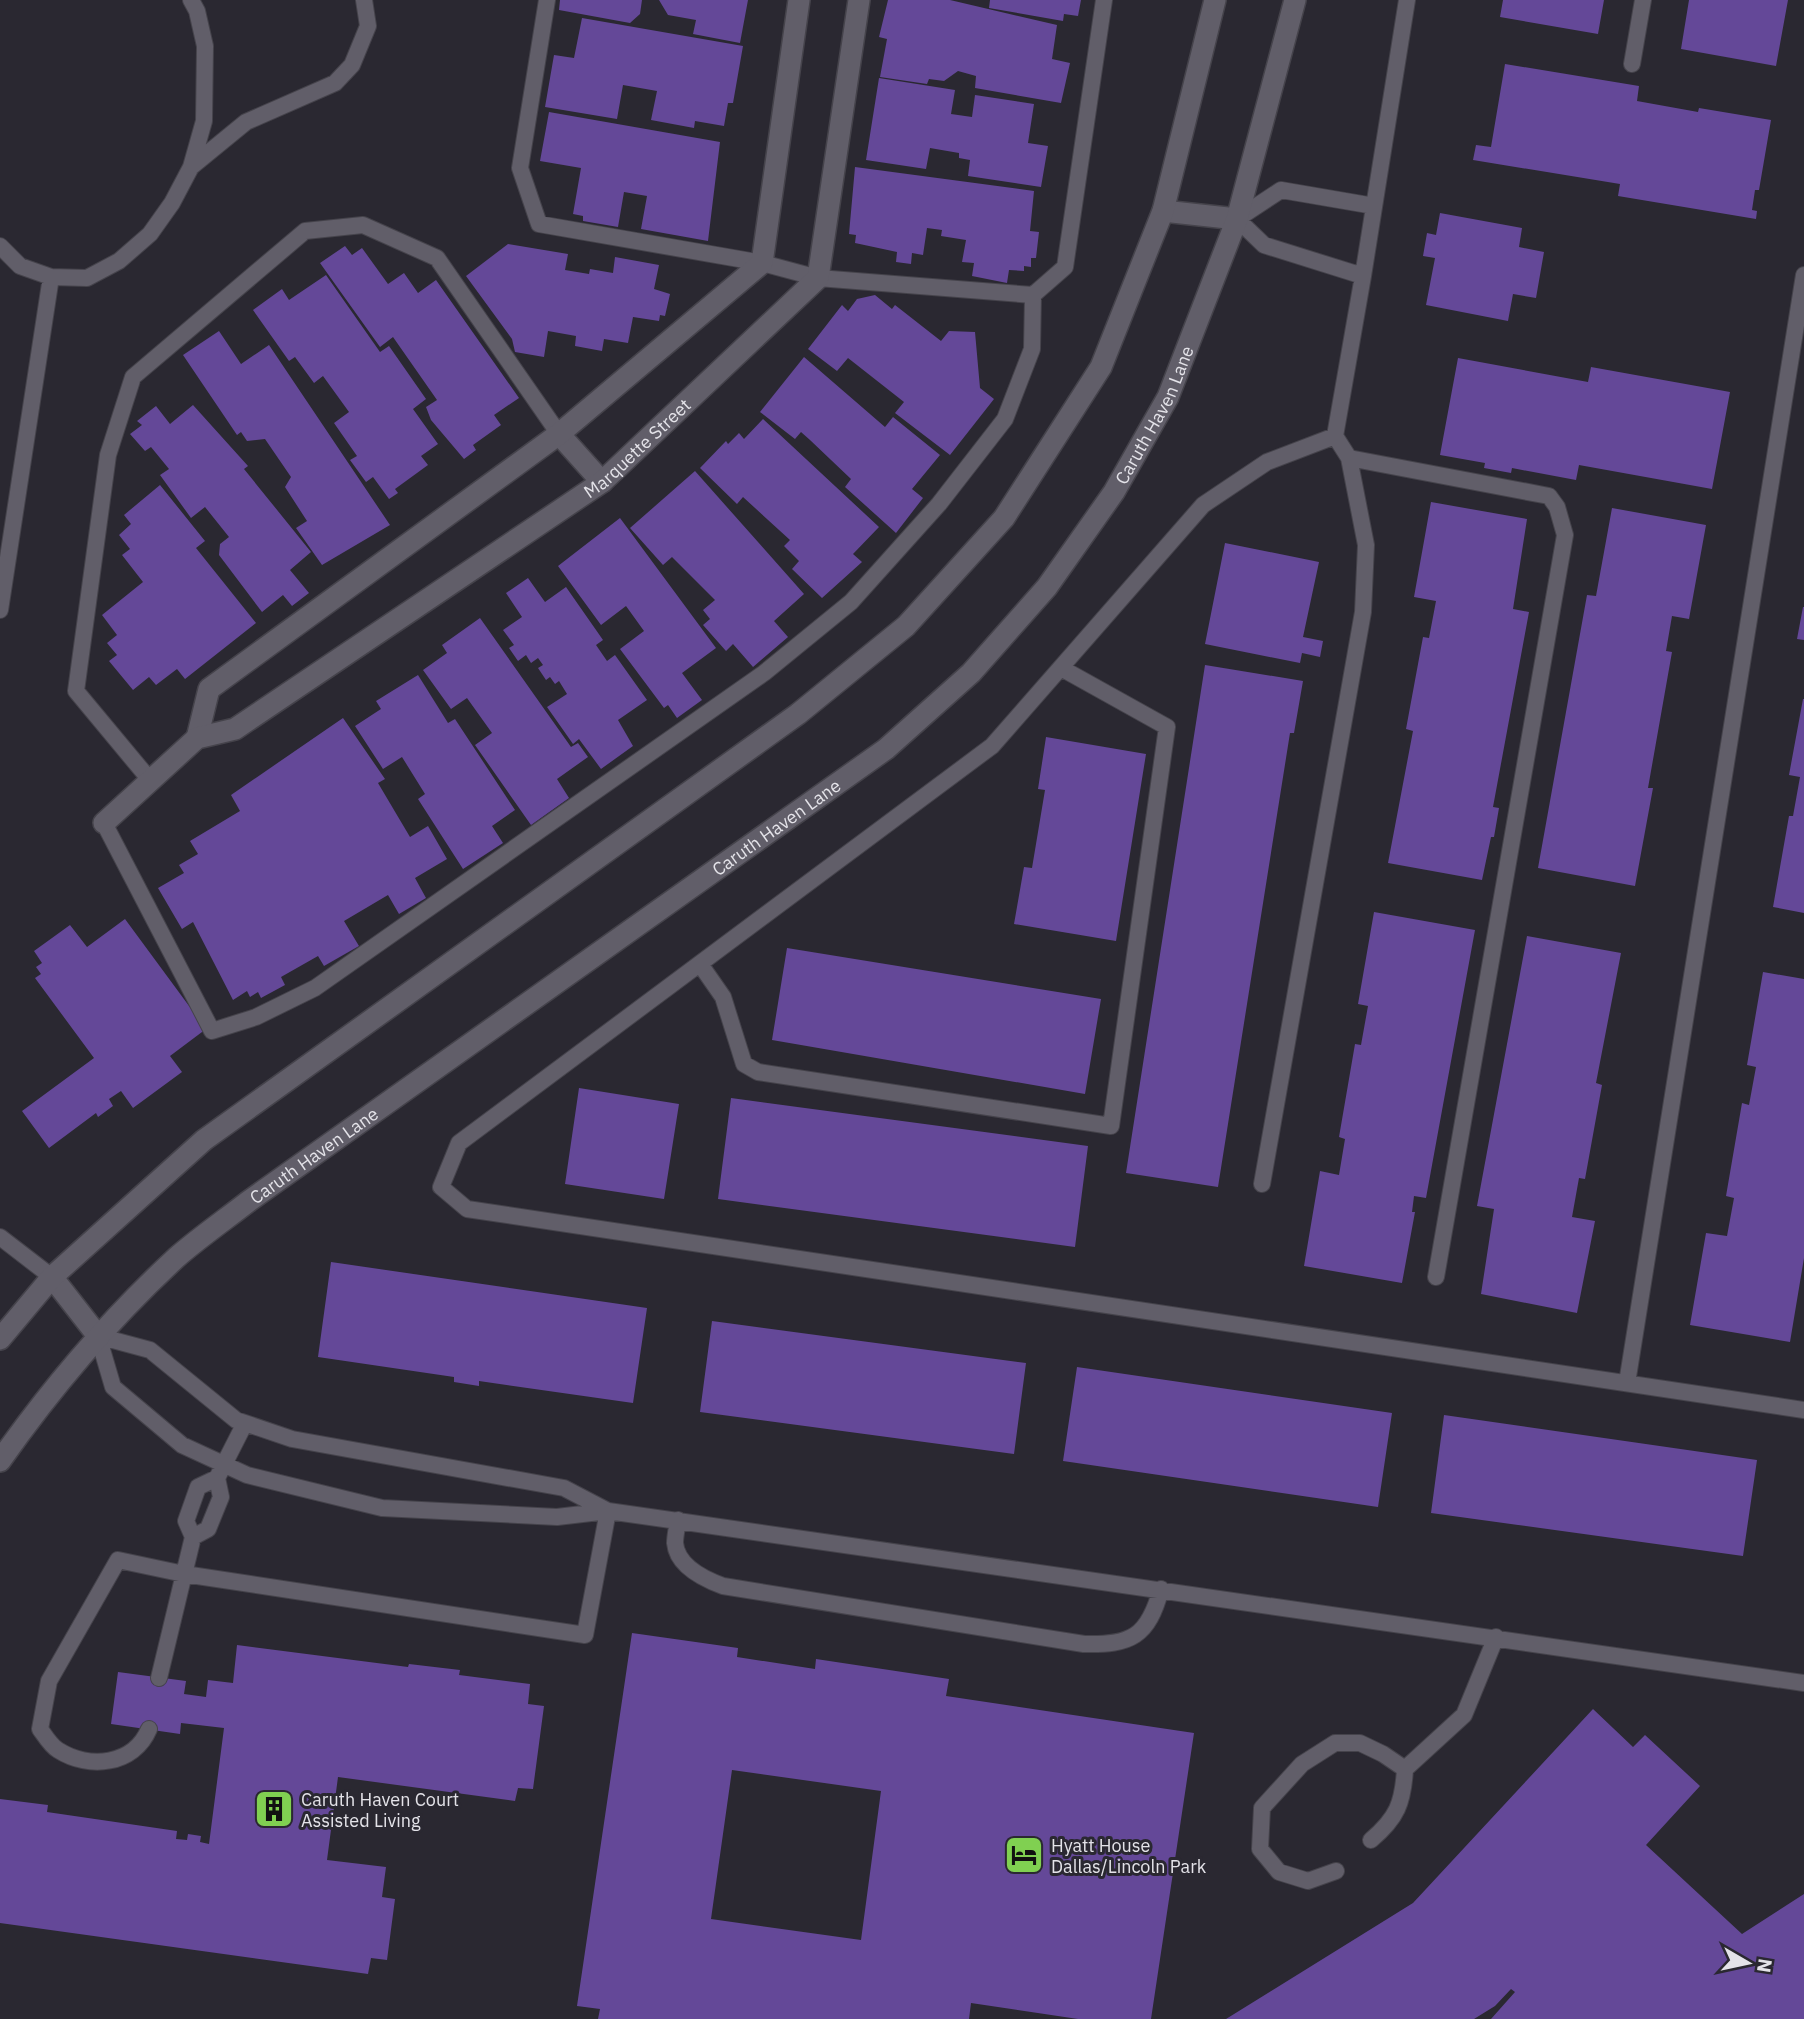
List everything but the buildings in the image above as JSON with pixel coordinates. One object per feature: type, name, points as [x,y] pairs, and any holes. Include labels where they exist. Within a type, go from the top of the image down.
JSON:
[{"type":"main road","points":[[197,738],[209,689],[559,434],[762,264],[799,0]]},
{"type":"main road","points":[[818,278],[859,0]]},
{"type":"main road","points":[[0,1339],[52,1278],[204,1140],[799,714],[906,625],[1004,518],[1101,367],[1163,211],[1215,0]]},
{"type":"main road","name":"Caruth Haven Lane","points":[[0,1461],[32,1416],[99,1336],[178,1256],[249,1200],[887,749],[971,673],[1047,586],[1114,492],[1168,397],[1237,219],[1295,0]]},
{"type":"main road","points":[[1163,211],[1237,219]]},
{"type":"main road","name":"Marquette Street","points":[[104,822],[197,738],[235,729],[602,482],[818,278]]},
{"type":"main road","points":[[559,434],[602,482]]},
{"type":"main road","points":[[52,1278],[99,1336]]},
{"type":"lane","points":[[0,246],[20,266],[51,277],[87,278],[119,261],[150,234],[172,204],[191,167],[204,121],[205,46],[197,11],[191,0]]},
{"type":"lane","points":[[191,167],[246,121],[335,83],[352,65],[368,26],[364,0]]},
{"type":"lane","points":[[547,0],[520,168],[538,224],[762,264],[818,278],[1033,295],[1065,267],[1104,0]]},
{"type":"lane","points":[[1262,1184],[1363,612],[1366,545],[1349,458],[1335,436],[1407,0]]},
{"type":"lane","points":[[1632,65],[1643,0]]},
{"type":"lane","points":[[1363,276],[1264,245],[1237,219],[1281,190],[1374,206]]},
{"type":"lane","points":[[150,780],[76,691],[108,455],[132,377],[304,231],[363,225],[437,258],[559,434]]},
{"type":"lane","points":[[1627,1383],[1804,275]]},
{"type":"lane","points":[[0,610],[51,277]]},
{"type":"lane","points":[[104,822],[212,1031],[256,1017],[315,988],[764,673],[851,602],[939,505],[1005,419],[1032,349],[1033,295]]},
{"type":"lane","points":[[1335,436],[1267,462],[1203,505],[992,746],[459,1143],[441,1187],[467,1209],[1804,1409]]},
{"type":"lane","points":[[1349,458],[1549,496],[1558,507],[1565,535],[1436,1277]]},
{"type":"lane","points":[[700,964],[723,997],[744,1064],[758,1072],[1111,1126],[1167,727],[1061,668]]},
{"type":"lane","points":[[0,1237],[52,1278]]},
{"type":"lane","points":[[99,1336],[150,1350],[236,1420],[292,1440],[564,1488],[608,1511]]},
{"type":"lane","points":[[99,1336],[113,1387],[182,1445],[220,1471],[247,1475],[382,1508],[557,1517],[608,1511],[1804,1683]]},
{"type":"lane","points":[[159,1678],[193,1537],[186,1521],[198,1487],[220,1471],[245,1423]]},
{"type":"lane","points":[[193,1537],[208,1529],[220,1497],[220,1471]]},
{"type":"lane","points":[[149,1729],[144,1742],[119,1760],[83,1761],[56,1749],[40,1729],[49,1681],[118,1560],[184,1574],[585,1635],[608,1511]]},
{"type":"lane","points":[[678,1520],[675,1544],[679,1554],[694,1572],[723,1586],[1084,1644],[1113,1644],[1132,1639],[1156,1607],[1161,1589]]},
{"type":"lane","points":[[1371,1840],[1391,1823],[1404,1789],[1405,1769],[1465,1715],[1496,1637]]},
{"type":"lane","points":[[1336,1871],[1308,1881],[1279,1872],[1260,1849],[1262,1808],[1302,1764],[1335,1743],[1360,1742],[1405,1769]]},
{"type":"place","name":"Caruth Haven Court Assisted Living","points":[[274,1809]]},
{"type":"place","name":"Hyatt House Dallas/Lincoln Park","points":[[1024,1855]]}]
